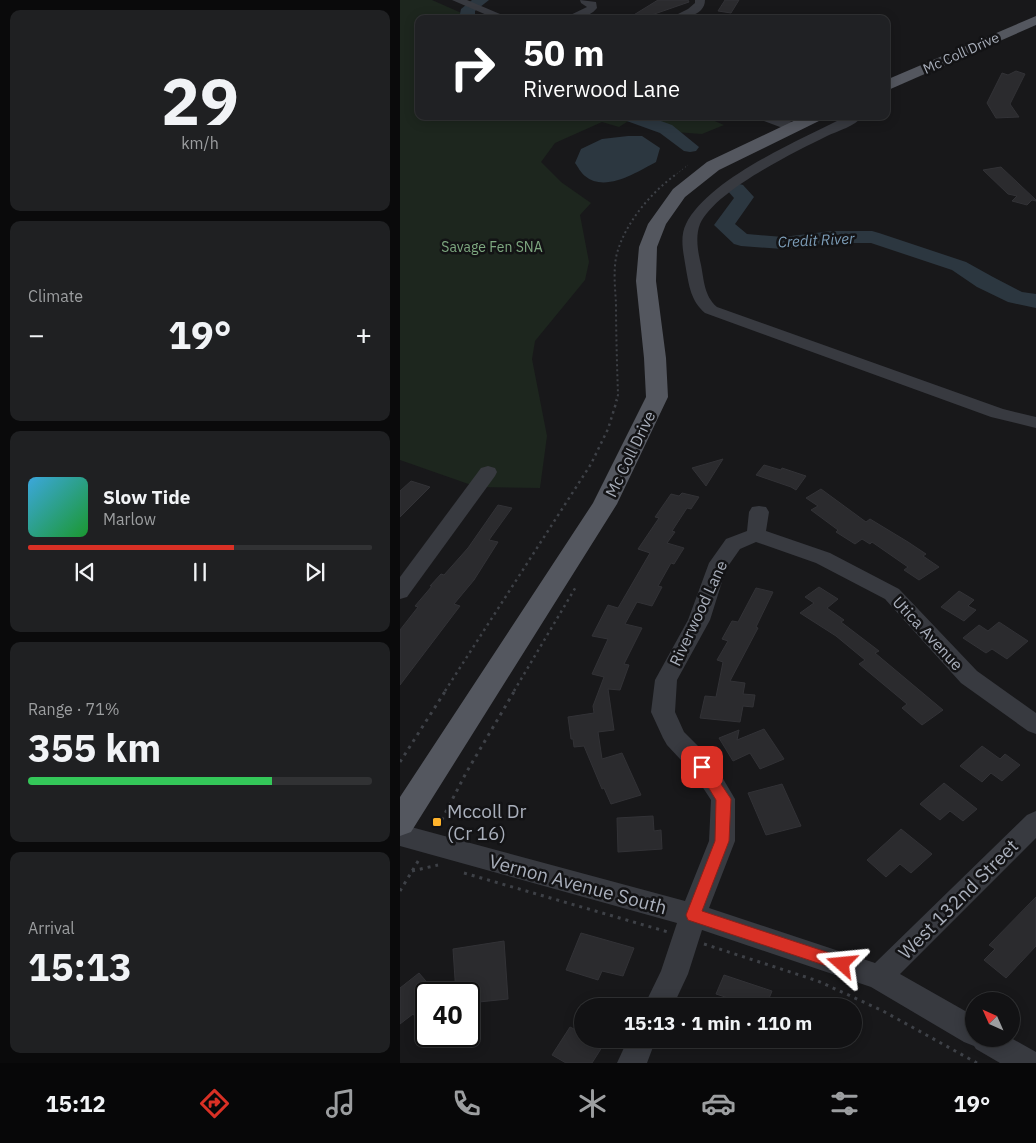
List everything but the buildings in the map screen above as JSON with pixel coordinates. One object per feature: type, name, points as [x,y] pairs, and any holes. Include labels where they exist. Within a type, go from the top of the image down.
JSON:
[{"type":"main road","name":"Mc Coll Drive","points":[[890,84],[1036,20]]},
{"type":"main road","name":"Mc Coll Drive","points":[[400,823],[605,504],[658,397],[646,282],[648,247],[657,224],[679,193],[713,166],[808,120]]},
{"type":"street","points":[[457,0],[497,15]]},
{"type":"street","points":[[578,15],[592,8],[592,4],[586,0]]},
{"type":"street","points":[[682,15],[692,11],[700,4],[700,0]]},
{"type":"street","points":[[774,120],[792,127]]},
{"type":"street","points":[[849,120],[735,182],[707,204],[699,213],[693,223],[690,249],[697,290],[704,305],[712,310],[869,368],[997,412],[1036,423]]},
{"type":"street","points":[[400,592],[488,472]]},
{"type":"street","points":[[756,535],[759,512]]},
{"type":"street","name":"Utica Avenue","points":[[756,535],[823,558],[892,594],[969,676],[1036,725]]},
{"type":"street","name":"Riverwood Lane","points":[[693,915],[722,841],[724,799],[702,767],[675,738],[663,712],[666,680],[698,620],[716,568],[733,544],[756,535]]},
{"type":"street","name":"West 132nd Street","points":[[879,976],[1036,822]]},
{"type":"street","name":"Vernon Avenue South","points":[[400,835],[693,915],[879,976],[965,1027]]},
{"type":"street","points":[[662,998],[674,974],[693,915]]},
{"type":"street","points":[[632,1063],[638,1048]]},
{"type":"street","points":[[1001,1048],[1027,1063]]},
{"type":"path","points":[[400,762],[591,464],[608,429],[618,395],[615,279],[617,254],[628,229],[642,205],[662,185],[694,161]]},
{"type":"green space","name":"Savage Fen SNA","points":[[400,0],[432,0],[466,15],[415,15],[415,120],[630,120],[619,127],[602,122],[555,143],[541,162],[561,182],[591,203],[580,215],[589,262],[585,280],[535,341],[532,359],[547,436],[540,488],[477,487],[400,460]]},
{"type":"green space","name":"Savage Fen SNA","points":[[630,120],[712,120],[724,125],[702,134],[661,131],[658,125]]},
{"type":"shaded area","points":[[642,136],[660,148],[656,162],[611,182],[593,181],[581,172],[575,163],[581,149],[602,139]]},
{"type":"waterway","name":"Credit River","points":[[467,15],[468,9],[482,0]]},
{"type":"waterway","name":"Credit River","points":[[641,120],[666,129],[690,147]]},
{"type":"waterway","name":"Credit River","points":[[736,189],[744,197],[724,225],[741,240],[783,243],[832,237],[872,237],[959,266],[985,282],[1016,297],[1036,301]]},
{"type":"place","name":"Mccoll Dr (Cr 16)","points":[[437,822]]},
{"type":"route","points":[[702,767],[724,799],[722,841],[693,915],[842,964]]}]
